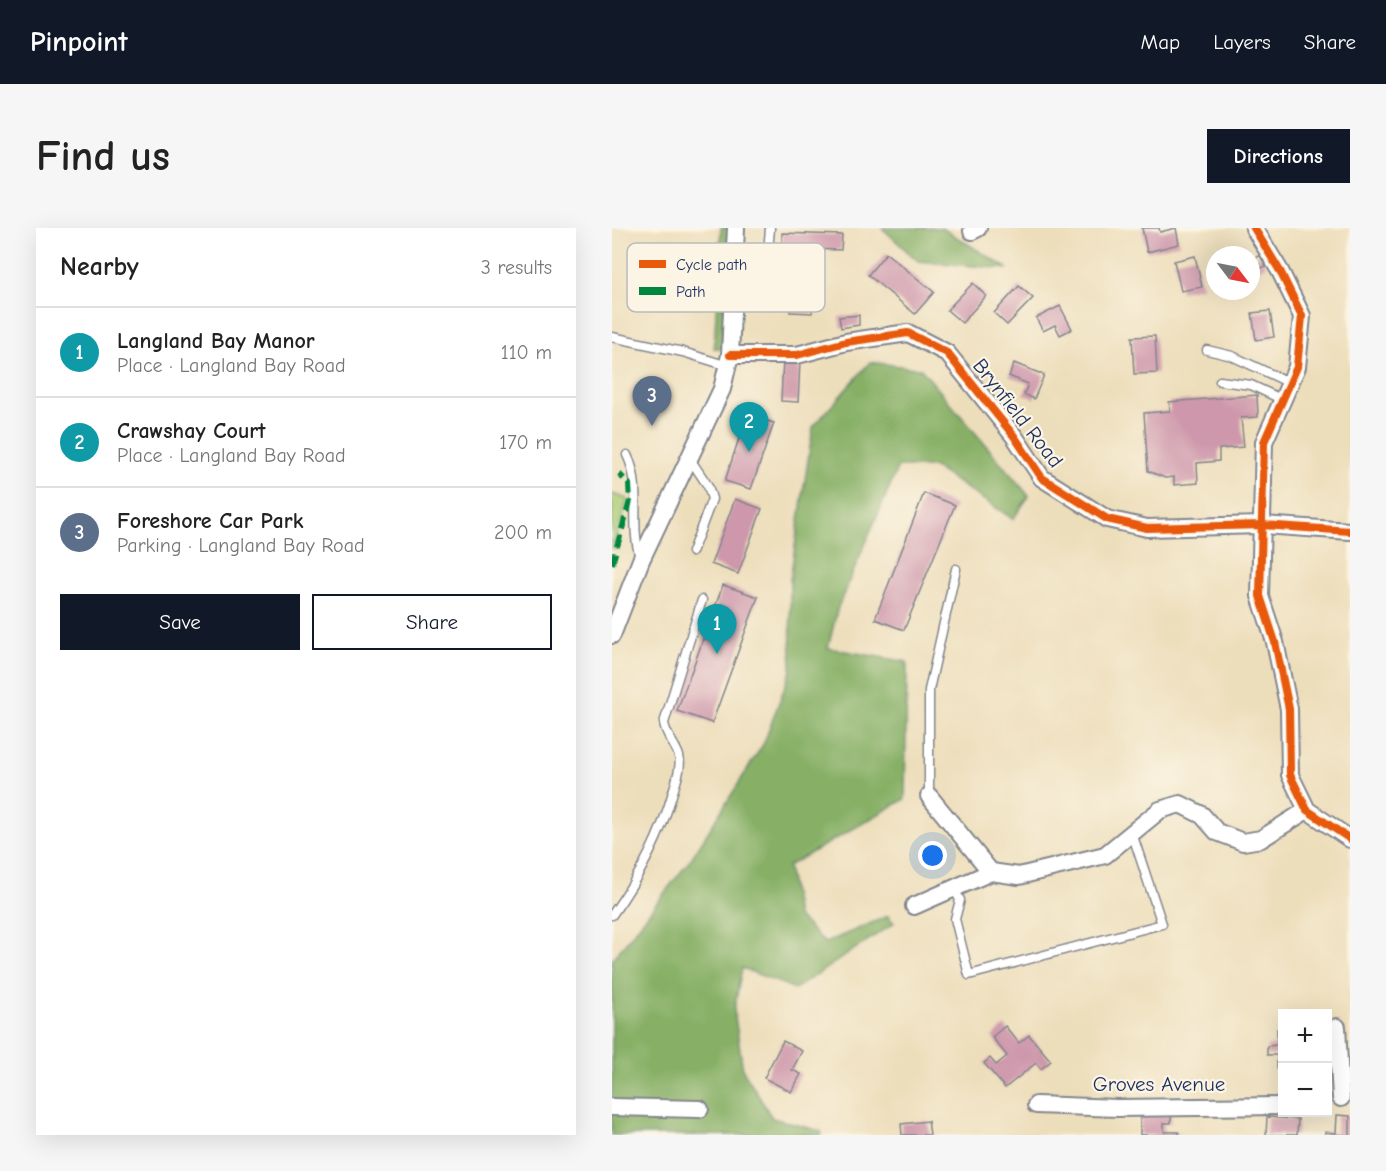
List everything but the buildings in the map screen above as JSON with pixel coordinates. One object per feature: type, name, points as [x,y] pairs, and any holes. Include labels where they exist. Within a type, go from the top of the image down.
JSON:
[{"type":"street","points":[[735,243],[736,228]]},
{"type":"street","points":[[1254,228],[1280,271],[1302,316],[1297,368],[1263,442],[1260,596],[1275,642],[1289,709],[1290,775],[1307,810],[1350,839]]},
{"type":"street","points":[[612,635],[641,560],[722,389],[729,360],[732,312]]},
{"type":"street","name":"Brynfield Road","points":[[729,360],[797,355],[846,342],[908,333],[947,353],[1014,436],[1042,478],[1107,519],[1147,528],[1262,525],[1350,531]]},
{"type":"street","points":[[929,796],[991,872]]},
{"type":"street","points":[[914,906],[991,872],[1019,876],[1105,855],[1160,810],[1180,804],[1202,815],[1217,832],[1243,842],[1261,839],[1307,810]]},
{"type":"street","points":[[1337,1027],[1339,1098]]},
{"type":"street","name":"Groves Avenue","points":[[1036,1105],[1118,1108],[1278,1106]]},
{"type":"street","points":[[612,1107],[700,1109]]},
{"type":"lane","points":[[769,243],[770,228]]},
{"type":"lane","points":[[612,338],[729,360]]},
{"type":"lane","points":[[1207,350],[1232,356],[1290,383]]},
{"type":"lane","points":[[1220,381],[1251,385],[1283,400]]},
{"type":"lane","points":[[627,455],[635,470],[635,542],[641,560]]},
{"type":"lane","points":[[689,458],[708,486],[712,499],[692,552]]},
{"type":"lane","points":[[929,796],[929,690],[956,568]]},
{"type":"lane","points":[[612,915],[652,852],[668,813],[678,773],[679,756],[666,734],[664,723],[702,600]]},
{"type":"lane","points":[[954,888],[960,900],[955,918],[969,975],[1162,924],[1132,833]]},
{"type":"green space","points":[[721,228],[728,228],[727,243],[720,243]]},
{"type":"green space","points":[[882,228],[942,228],[1008,269],[918,261]]},
{"type":"green space","points":[[716,312],[724,312],[722,349],[714,348]]},
{"type":"green space","points":[[870,362],[921,369],[1029,496],[1013,519],[934,467],[898,467],[838,607],[828,648],[907,662],[905,799],[788,866],[797,916],[825,943],[888,916],[894,923],[795,989],[742,968],[734,1010],[743,1070],[772,1118],[821,1131],[822,1135],[612,1135],[612,960],[691,859],[764,743],[791,670],[790,580],[813,427]]},
{"type":"green space","points":[[612,494],[628,499],[612,551]]},
{"type":"marked path","points":[[612,564],[630,501],[629,484],[619,474]]},
{"type":"cycle path","points":[[1254,228],[1280,271],[1302,316],[1297,367],[1264,442],[1260,596],[1275,642],[1289,709],[1290,775],[1307,810],[1350,839]]},
{"type":"cycle path","points":[[730,355],[797,355],[846,342],[908,333],[947,353],[1014,436],[1042,478],[1107,519],[1147,528],[1262,525],[1350,531]]},
{"type":"place","name":"Foreshore Car Park","points":[[652,426]]},
{"type":"place","name":"Crawshay Court","points":[[749,452]]},
{"type":"place","name":"Langland Bay Manor","points":[[717,654]]}]
